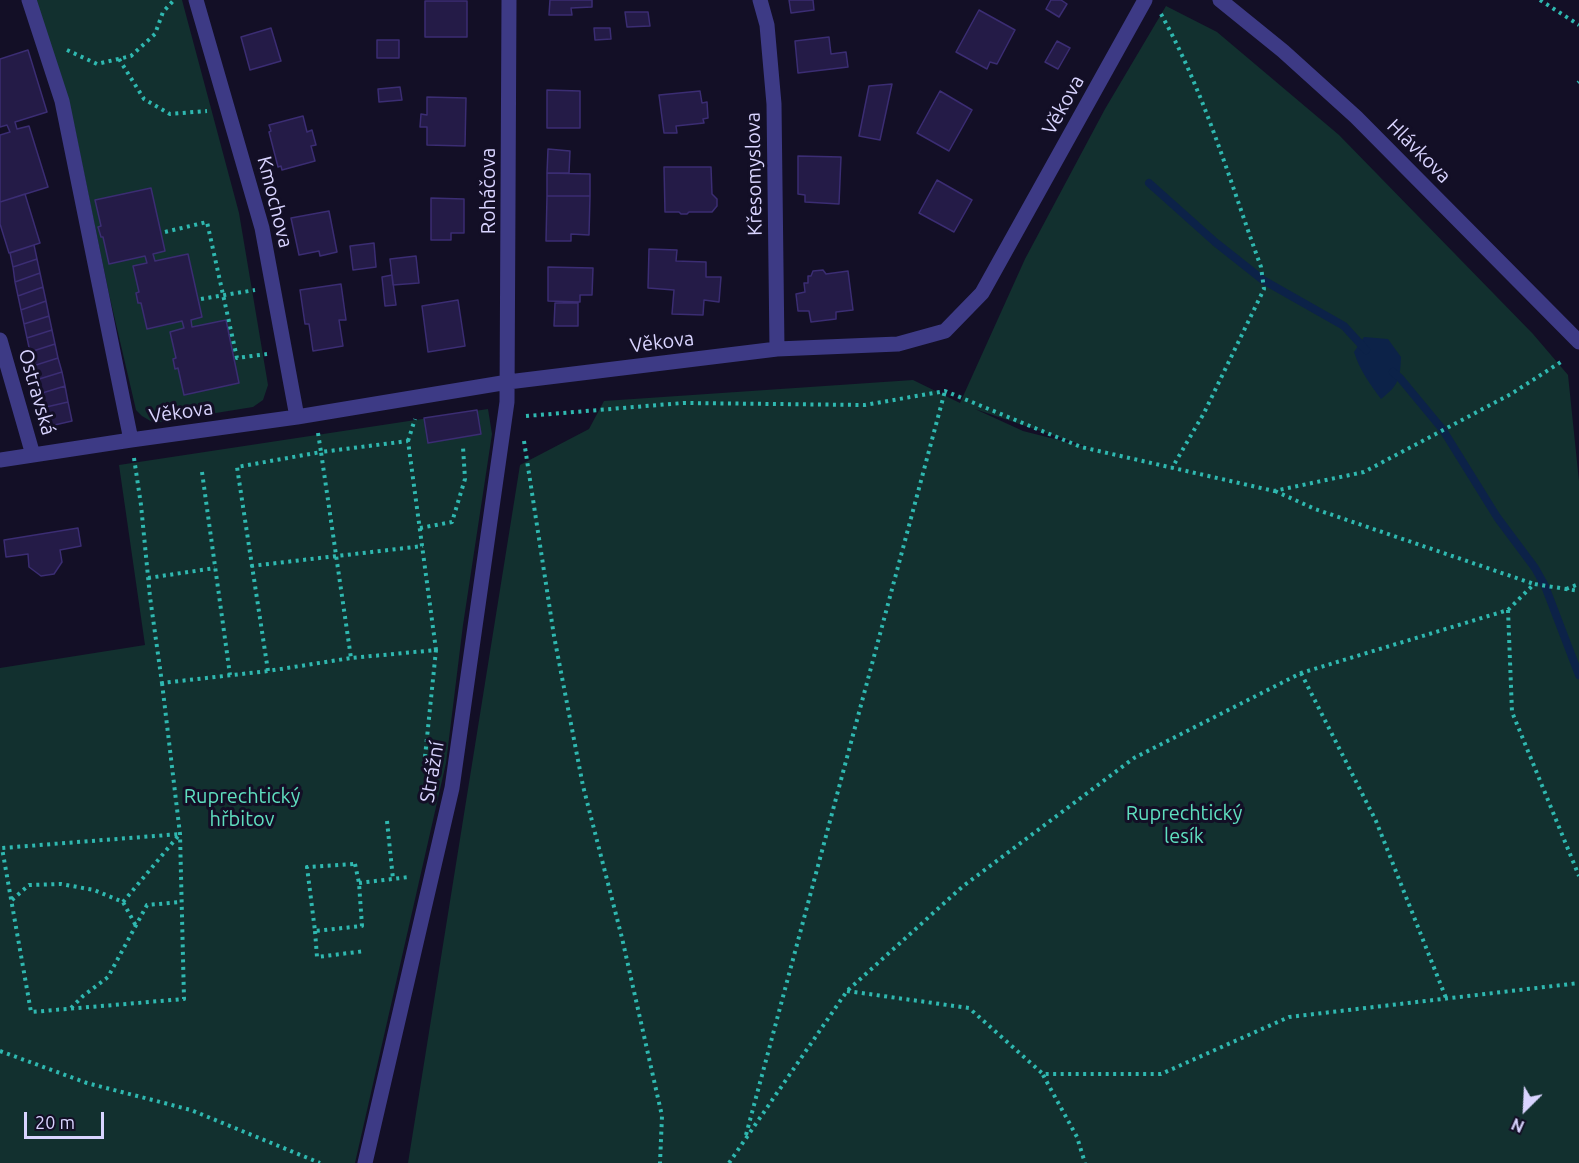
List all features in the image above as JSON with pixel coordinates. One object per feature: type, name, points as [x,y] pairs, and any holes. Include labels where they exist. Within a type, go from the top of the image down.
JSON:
[{"type":"street","points":[[30,0],[62,100],[131,440]]},
{"type":"street","name":"Kmochova","points":[[196,0],[262,228],[297,417]]},
{"type":"street","name":"Roháčova","points":[[508,382],[509,0]]},
{"type":"street","name":"Křesomyslova","points":[[760,0],[767,25],[774,104],[777,349]]},
{"type":"street","name":"Věkova","points":[[0,460],[297,417],[508,382],[777,349],[898,344],[945,331],[982,293],[1145,0]]},
{"type":"street","name":"Hlávkova","points":[[1220,0],[1283,51],[1356,117],[1579,342]]},
{"type":"street","name":"Ostravská","points":[[0,340],[33,455]]},
{"type":"street","name":"Strážní","points":[[365,1163],[452,788],[508,382]]},
{"type":"path","points":[[42,39],[97,64],[131,57],[155,34],[163,12],[174,0]]},
{"type":"path","points":[[1540,0],[1579,25]]},
{"type":"path","points":[[1159,9],[1173,35],[1202,103],[1261,267],[1264,289],[1204,413],[1172,468]]},
{"type":"path","points":[[119,59],[144,99],[170,114],[229,109]]},
{"type":"path","points":[[165,232],[207,222],[237,358],[285,352]]},
{"type":"path","points":[[201,299],[273,287]]},
{"type":"path","points":[[1274,490],[1364,472],[1511,394],[1564,360]]},
{"type":"path","points":[[745,1140],[945,391]]},
{"type":"path","points":[[507,402],[520,416],[683,403],[865,405],[945,391],[1081,447],[1274,490],[1314,509],[1534,584],[1579,591]]},
{"type":"path","points":[[315,414],[351,658]]},
{"type":"path","points":[[524,438],[554,636],[584,786],[622,938],[662,1116],[660,1163]]},
{"type":"path","points":[[131,440],[141,505],[180,834],[184,999],[31,1012],[2,848],[180,834]]},
{"type":"path","points":[[268,671],[237,467],[321,452],[408,441],[435,650],[425,757]]},
{"type":"path","points":[[420,528],[452,522],[465,479],[462,447]]},
{"type":"path","points":[[201,472],[230,675]]},
{"type":"path","points":[[251,566],[336,558],[423,546]]},
{"type":"path","points":[[148,578],[215,568]]},
{"type":"path","points":[[729,1163],[847,991],[962,887],[1134,758],[1301,673],[1508,610],[1534,584]]},
{"type":"path","points":[[1566,589],[1579,584]]},
{"type":"path","points":[[1508,610],[1512,712],[1579,876]]},
{"type":"path","points":[[162,683],[268,671],[351,658],[435,650]]},
{"type":"path","points":[[1301,673],[1376,821],[1446,998]]},
{"type":"path","points":[[387,821],[393,879]]},
{"type":"path","points":[[123,902],[180,834]]},
{"type":"path","points":[[315,931],[363,926],[360,883],[355,864],[307,867],[317,957],[365,951]]},
{"type":"path","points":[[360,883],[432,876]]},
{"type":"path","points":[[11,900],[28,885],[61,884],[94,890],[123,902],[136,926]]},
{"type":"path","points":[[70,1009],[108,976],[147,905],[181,902]]},
{"type":"path","points":[[1042,1074],[1161,1074],[1289,1017],[1579,982]]},
{"type":"path","points":[[847,991],[969,1008],[1042,1074],[1077,1137],[1085,1163]]},
{"type":"path","points":[[0,1051],[87,1083],[191,1110],[320,1163]]},
{"type":"green space","points":[[36,0],[182,0],[239,213],[268,385],[263,400],[253,407],[154,423],[136,410],[74,125]]},
{"type":"green space","name":"Ruprechtický lesík","points":[[1166,6],[1217,32],[1339,135],[1533,334],[1568,375],[1579,481],[1579,1163],[408,1163],[520,465],[589,429],[604,401],[913,380],[960,403],[1025,259],[1105,109]],"holes":[[[975,409],[1094,449],[1023,431]]]},
{"type":"green space","name":"Ruprechtický hřbitov","points":[[488,409],[492,434],[463,625],[446,763],[355,1163],[0,1163],[0,668],[145,645],[119,465]]},
{"type":"water","points":[[1364,337],[1388,339],[1401,357],[1397,381],[1392,390],[1381,399],[1362,371],[1354,352]]},
{"type":"building","points":[[550,0],[592,0],[592,7],[571,8],[572,15],[549,15]]},
{"type":"building","points":[[789,0],[813,0],[814,10],[791,13]]},
{"type":"building","points":[[1051,0],[1061,0],[1067,4],[1059,17],[1046,9]]},
{"type":"building","points":[[425,1],[467,1],[467,37],[425,37]]},
{"type":"building","points":[[979,10],[1015,30],[997,64],[990,62],[987,69],[956,52]]},
{"type":"building","points":[[625,12],[648,12],[650,26],[627,27]]},
{"type":"building","points":[[271,28],[281,61],[250,70],[241,37]]},
{"type":"building","points":[[594,28],[610,28],[611,39],[595,40]]},
{"type":"building","points":[[829,37],[831,54],[846,52],[848,67],[798,73],[795,41]]},
{"type":"building","points":[[377,40],[399,40],[399,58],[377,58]]},
{"type":"building","points":[[1057,41],[1070,48],[1058,69],[1045,62]]},
{"type":"building","points":[[28,50],[47,112],[15,122],[17,129],[29,126],[48,187],[0,202],[0,135],[10,132],[7,125],[0,127],[0,59]]},
{"type":"building","points":[[892,84],[880,140],[859,136],[869,86]]},
{"type":"building","points":[[400,87],[402,100],[379,102],[378,89]]},
{"type":"building","points":[[547,90],[580,91],[580,128],[547,128]]},
{"type":"building","points":[[700,91],[702,103],[707,102],[708,118],[703,119],[704,123],[676,126],[677,133],[664,133],[659,95]]},
{"type":"building","points":[[940,91],[972,110],[949,151],[917,133]]},
{"type":"building","points":[[427,97],[466,98],[465,146],[427,145],[427,127],[420,127],[421,114],[427,115]]},
{"type":"building","points":[[303,116],[307,132],[312,130],[316,145],[311,146],[315,161],[282,170],[281,166],[278,167],[269,125]]},
{"type":"building","points":[[548,149],[570,151],[569,173],[547,173]]},
{"type":"building","points":[[798,156],[841,157],[839,204],[805,202],[805,195],[798,194]]},
{"type":"building","points":[[664,167],[711,167],[712,194],[717,199],[717,206],[712,212],[681,214],[665,212]]},
{"type":"building","points":[[547,173],[590,174],[590,196],[547,196]]},
{"type":"building","points":[[937,180],[972,200],[954,232],[919,213]]},
{"type":"building","points":[[151,188],[165,251],[153,254],[155,261],[188,254],[202,317],[191,320],[192,327],[226,320],[239,383],[184,395],[178,368],[175,369],[173,359],[176,358],[170,332],[184,328],[182,321],[147,329],[141,303],[138,303],[136,293],[139,292],[133,266],[147,263],[145,256],[109,264],[103,237],[98,227],[101,226],[95,200]]},
{"type":"building","points":[[25,194],[40,243],[9,253],[0,224],[0,202]]},
{"type":"building","points":[[547,196],[590,196],[589,235],[571,234],[571,241],[546,241]]},
{"type":"building","points":[[431,198],[464,199],[464,233],[451,233],[451,240],[431,240]]},
{"type":"building","points":[[329,211],[337,252],[320,256],[319,251],[299,255],[291,218]]},
{"type":"building","points":[[374,243],[376,267],[353,270],[350,246]]},
{"type":"building","points":[[34,245],[37,259],[13,267],[10,253]]},
{"type":"building","points":[[649,249],[677,250],[676,261],[706,262],[706,277],[721,277],[719,302],[704,300],[703,315],[672,314],[674,290],[648,288]]},
{"type":"building","points":[[416,256],[419,283],[393,285],[390,259]]},
{"type":"building","points":[[37,259],[40,273],[15,282],[13,267]]},
{"type":"building","points":[[548,267],[593,268],[592,295],[580,295],[580,302],[548,301]]},
{"type":"building","points":[[823,270],[826,274],[848,271],[853,310],[836,312],[836,319],[811,322],[809,311],[798,311],[796,294],[805,292],[804,283],[808,283],[808,276],[811,276],[813,271]]},
{"type":"building","points":[[40,273],[43,287],[18,296],[15,282]]},
{"type":"building","points":[[392,275],[396,305],[385,306],[382,277]]},
{"type":"building","points":[[341,284],[346,320],[339,320],[343,346],[313,351],[309,324],[305,324],[300,290]]},
{"type":"building","points":[[43,287],[46,301],[21,310],[18,296]]},
{"type":"building","points":[[458,300],[465,346],[428,352],[422,306]]},
{"type":"building","points":[[46,301],[49,316],[24,324],[21,310]]},
{"type":"building","points":[[555,303],[578,303],[578,326],[554,326]]},
{"type":"building","points":[[49,316],[52,330],[27,338],[24,324]]},
{"type":"building","points":[[52,330],[55,344],[30,352],[27,338]]},
{"type":"building","points":[[55,344],[58,358],[33,366],[30,352]]},
{"type":"building","points":[[58,358],[62,372],[36,380],[33,366]]},
{"type":"building","points":[[62,372],[65,386],[39,394],[36,380]]},
{"type":"building","points":[[65,386],[68,402],[42,408],[39,394]]},
{"type":"building","points":[[68,402],[72,421],[46,427],[42,408]]},
{"type":"building","points":[[477,410],[481,434],[428,443],[424,418]]},
{"type":"building","points":[[78,528],[81,546],[60,550],[62,562],[54,574],[41,576],[29,567],[28,554],[6,557],[4,540]]},
{"type":"waterway","points":[[1149,183],[1215,242],[1263,280],[1344,326],[1366,350]]},
{"type":"waterway","points":[[1393,372],[1443,430],[1497,517],[1535,568],[1545,586],[1579,675]]}]
